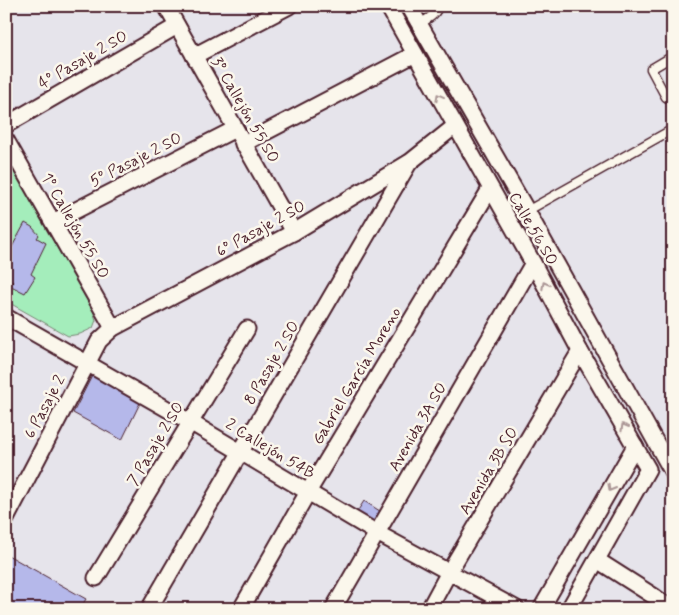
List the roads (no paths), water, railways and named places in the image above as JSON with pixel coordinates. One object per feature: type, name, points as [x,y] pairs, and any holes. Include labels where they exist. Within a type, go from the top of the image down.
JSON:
[{"type":"street","name":"3º Callejón 55 SO","points":[[166,6],[294,232]]},
{"type":"street","points":[[194,56],[289,6]]},
{"type":"street","name":"Calle 56 SO","points":[[388,6],[533,263],[580,351],[648,469],[597,560]]},
{"type":"street","points":[[409,6],[527,211],[673,473]]},
{"type":"street","name":"4º Pasaje 2 SO","points":[[6,125],[177,26]]},
{"type":"street","points":[[244,144],[415,54]]},
{"type":"street","name":"6º Pasaje 2 SO","points":[[88,363],[99,341],[113,328],[294,232],[410,162],[455,126]]},
{"type":"street","name":"5º Pasaje 2 SO","points":[[53,222],[235,129]]},
{"type":"street","name":"1º Callejón 55 SO","points":[[6,140],[113,328]]},
{"type":"street","name":"8 Pasaje 2 SO","points":[[149,609],[410,162]]},
{"type":"street","name":"Gabriel García Moreno","points":[[241,609],[308,492],[490,189]]},
{"type":"street","name":"Avenida 3A SO","points":[[333,609],[533,263]]},
{"type":"street","name":"2 Callejón 54B","points":[[6,317],[190,422],[377,533],[517,609]]},
{"type":"street","name":"7 Pasaje 2 SO","points":[[96,578],[247,329]]},
{"type":"street","name":"Avenida 3B SO","points":[[428,609],[580,351]]},
{"type":"street","name":"6 Pasaje 2","points":[[6,519],[88,363]]},
{"type":"street","points":[[541,609],[635,446]]},
{"type":"street","points":[[569,609],[597,560],[671,609]]},
{"type":"lane","points":[[420,24],[429,18],[437,10],[438,6]]},
{"type":"lane","points":[[673,56],[651,69],[666,97],[673,96]]},
{"type":"lane","points":[[527,211],[673,129]]}]
